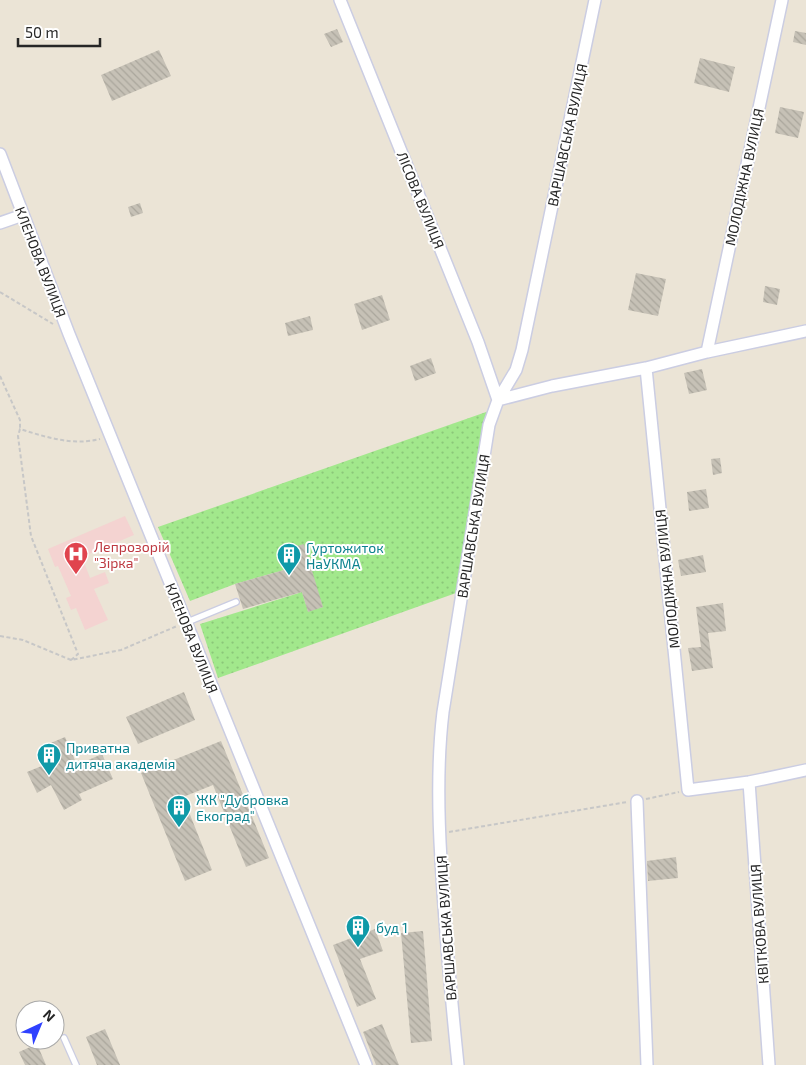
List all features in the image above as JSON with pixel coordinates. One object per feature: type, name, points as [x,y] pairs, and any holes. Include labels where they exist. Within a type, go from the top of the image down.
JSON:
[{"type":"street","name":"ЛІСОВА ВУЛИЦЯ","points":[[340,0],[478,342],[498,400]]},
{"type":"street","name":"ВАРШАВСЬКА ВУЛИЦЯ","points":[[458,1065],[444,927],[440,834],[438,757],[443,712],[491,416],[498,400],[512,379],[522,350],[595,0]]},
{"type":"street","name":"МОЛОДІЖНА ВУЛИЦЯ","points":[[707,352],[782,0]]},
{"type":"street","name":"КЛЕНОВА ВУЛИЦЯ","points":[[0,154],[110,437],[366,1065]]},
{"type":"street","points":[[0,223],[23,215]]},
{"type":"street","points":[[498,400],[552,386],[646,368],[707,352],[806,331]]},
{"type":"street","name":"МОЛОДІЖНА ВУЛИЦЯ","points":[[646,368],[688,790]]},
{"type":"street","points":[[688,790],[749,782],[806,770]]},
{"type":"street","name":"КВІТКОВА ВУЛИЦЯ","points":[[749,782],[769,1065]]},
{"type":"street","points":[[637,801],[647,1065]]},
{"type":"lane","points":[[185,623],[236,602]]},
{"type":"lane","points":[[65,1040],[76,1065]]},
{"type":"path","points":[[0,292],[54,324]]},
{"type":"path","points":[[0,376],[20,420],[18,436],[31,536],[78,654],[71,660]]},
{"type":"path","points":[[20,429],[73,442],[94,441],[110,437]]},
{"type":"path","points":[[0,636],[23,640],[71,660],[122,650],[185,623]]},
{"type":"path","points":[[440,834],[637,801],[688,790]]},
{"type":"shaded area","name":"Лепрозорій \"Зірка\"","points":[[125,516],[134,535],[82,557],[90,578],[105,572],[109,583],[94,589],[108,620],[85,630],[76,608],[71,610],[66,598],[71,596],[58,566],[55,567],[48,549]]},
{"type":"green space","points":[[489,411],[456,593],[218,678],[200,624],[302,592],[308,611],[323,607],[290,549],[295,567],[235,584],[190,601],[158,527]]},
{"type":"building","points":[[337,29],[343,42],[331,47],[324,34]]},
{"type":"building","points":[[795,31],[806,33],[806,45],[793,42]]},
{"type":"building","points":[[159,50],[171,76],[112,101],[101,75]]},
{"type":"building","points":[[700,58],[735,67],[729,92],[694,83]]},
{"type":"building","points":[[780,107],[804,112],[798,138],[775,133]]},
{"type":"building","points":[[140,203],[143,213],[131,217],[128,207]]},
{"type":"building","points":[[636,273],[666,279],[658,316],[628,310]]},
{"type":"building","points":[[765,286],[780,289],[777,305],[763,302]]},
{"type":"building","points":[[382,295],[390,320],[362,330],[354,304]]},
{"type":"building","points":[[310,316],[313,330],[288,336],[285,323]]},
{"type":"building","points":[[431,358],[436,373],[415,381],[410,366]]},
{"type":"building","points":[[702,369],[707,390],[689,394],[684,373]]},
{"type":"building","points":[[720,458],[722,473],[713,475],[711,459]]},
{"type":"building","points":[[706,489],[709,508],[689,511],[687,492]]},
{"type":"building","name":"Гуртожиток НаУКМА","points":[[304,544],[323,607],[308,612],[302,592],[243,609],[235,584],[295,567],[289,548]]},
{"type":"building","points":[[703,555],[706,572],[681,576],[678,560]]},
{"type":"building","points":[[723,603],[726,631],[708,633],[713,668],[692,671],[688,648],[701,647],[696,607]]},
{"type":"building","points":[[184,692],[195,720],[138,744],[126,717]]},
{"type":"building","name":"Приватна дитяча академiя","points":[[65,737],[77,765],[102,754],[113,779],[79,794],[82,800],[64,810],[51,785],[37,793],[27,772],[54,761],[46,745]]},
{"type":"building","name":"ЖК \"Дубровка Екоград\"","points":[[221,741],[269,858],[246,867],[213,785],[183,797],[212,870],[185,881],[141,773]]},
{"type":"building","points":[[676,857],[678,878],[648,881],[647,861]]},
{"type":"building","points":[[375,929],[383,951],[360,959],[376,999],[357,1007],[333,945]]},
{"type":"building","points":[[423,931],[432,1041],[411,1043],[401,933]]},
{"type":"building","points":[[382,1024],[399,1065],[376,1065],[363,1032]]},
{"type":"building","points":[[105,1029],[120,1065],[97,1065],[86,1037]]},
{"type":"building","points":[[24,1050],[40,1050],[46,1065],[25,1065],[19,1052]]},
{"type":"place","name":"Лепрозорій \"Зірка\"","points":[[76,575]]},
{"type":"place","name":"Гуртожиток НаУКМА","points":[[289,576]]},
{"type":"place","name":"Приватна дитяча академiя","points":[[49,776]]},
{"type":"place","name":"ЖК \"Дубровка Екоград\"","points":[[179,828]]},
{"type":"place","name":"буд 1","points":[[358,948]]}]
